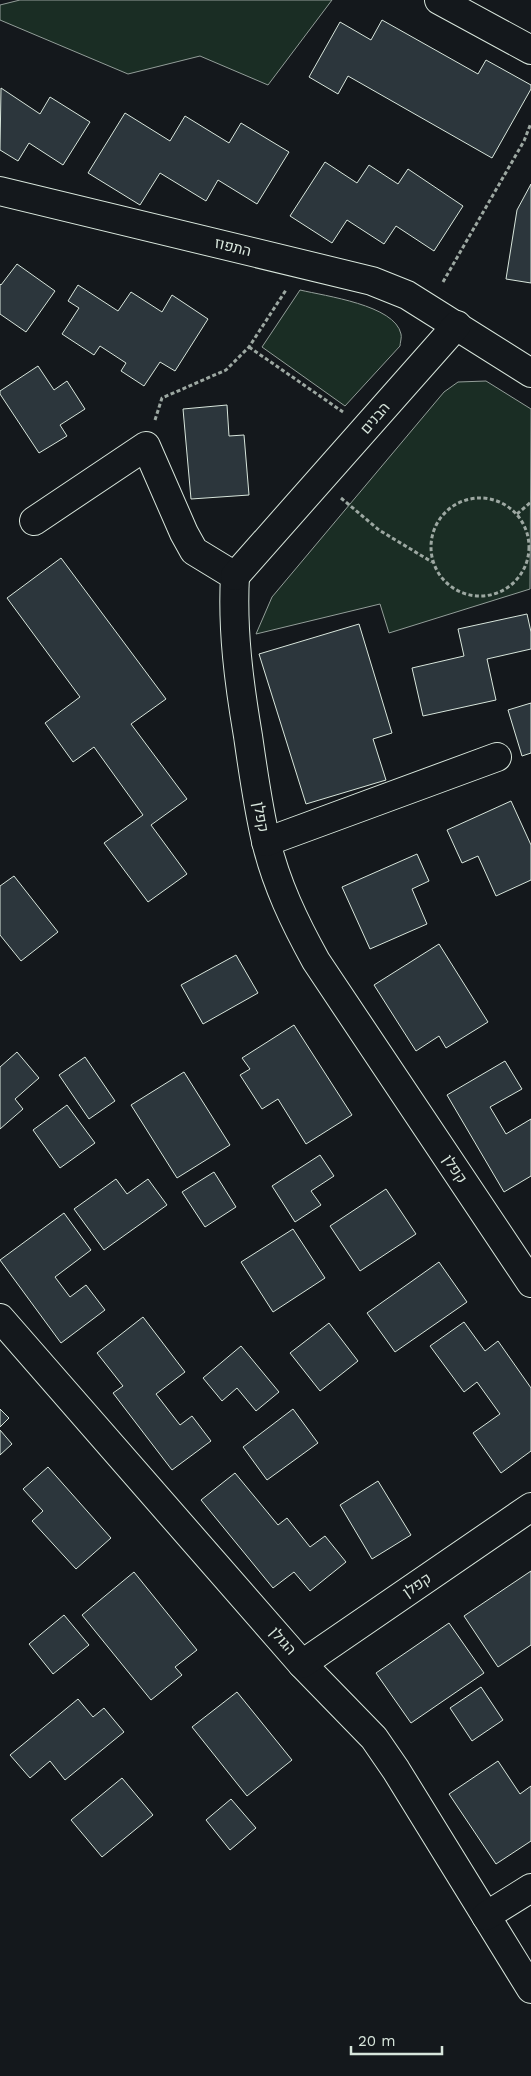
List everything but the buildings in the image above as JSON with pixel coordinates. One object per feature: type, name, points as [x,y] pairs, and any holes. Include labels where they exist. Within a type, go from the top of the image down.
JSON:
[{"type":"street","points":[[439,0],[531,50]]},
{"type":"street","name":"התפוז","points":[[0,191],[372,281],[407,295],[457,325]]},
{"type":"street","points":[[457,325],[531,373]]},
{"type":"street","name":"הבנים","points":[[235,576],[457,325]]},
{"type":"street","points":[[34,521],[146,446],[184,533],[194,551],[235,576]]},
{"type":"street","name":"קפלן","points":[[235,576],[233,613],[237,660],[266,842],[291,915],[316,961],[531,1282]]},
{"type":"street","points":[[266,842],[497,757]]},
{"type":"street","name":"הגולן","points":[[0,1318],[302,1664],[374,1738],[396,1770],[531,1989]]},
{"type":"street","name":"קפלן","points":[[302,1664],[531,1507]]},
{"type":"street","points":[[486,1916],[531,1888]]},
{"type":"path","points":[[428,308],[524,141],[531,123]]},
{"type":"path","points":[[146,446],[162,398],[226,370],[249,347],[303,264]]},
{"type":"path","points":[[249,347],[366,428]]},
{"type":"path","points":[[320,480],[379,530],[432,562]]},
{"type":"path","points":[[476,497],[493,499],[508,506],[517,514],[526,529],[529,546],[527,563],[514,582],[500,592],[484,596],[467,594],[451,587],[441,577],[432,562],[430,545],[434,528],[443,514],[459,501],[476,497]]},
{"type":"path","points":[[517,514],[531,502]]},
{"type":"green space","points":[[20,0],[332,0],[268,85],[200,56],[128,74],[0,20],[0,5]]},
{"type":"green space","points":[[300,290],[358,303],[373,309],[396,324],[401,334],[400,346],[345,406],[262,347]]},
{"type":"green space","points":[[486,381],[531,409],[530,589],[389,633],[380,604],[256,634],[272,597],[444,392],[458,382]]}]
